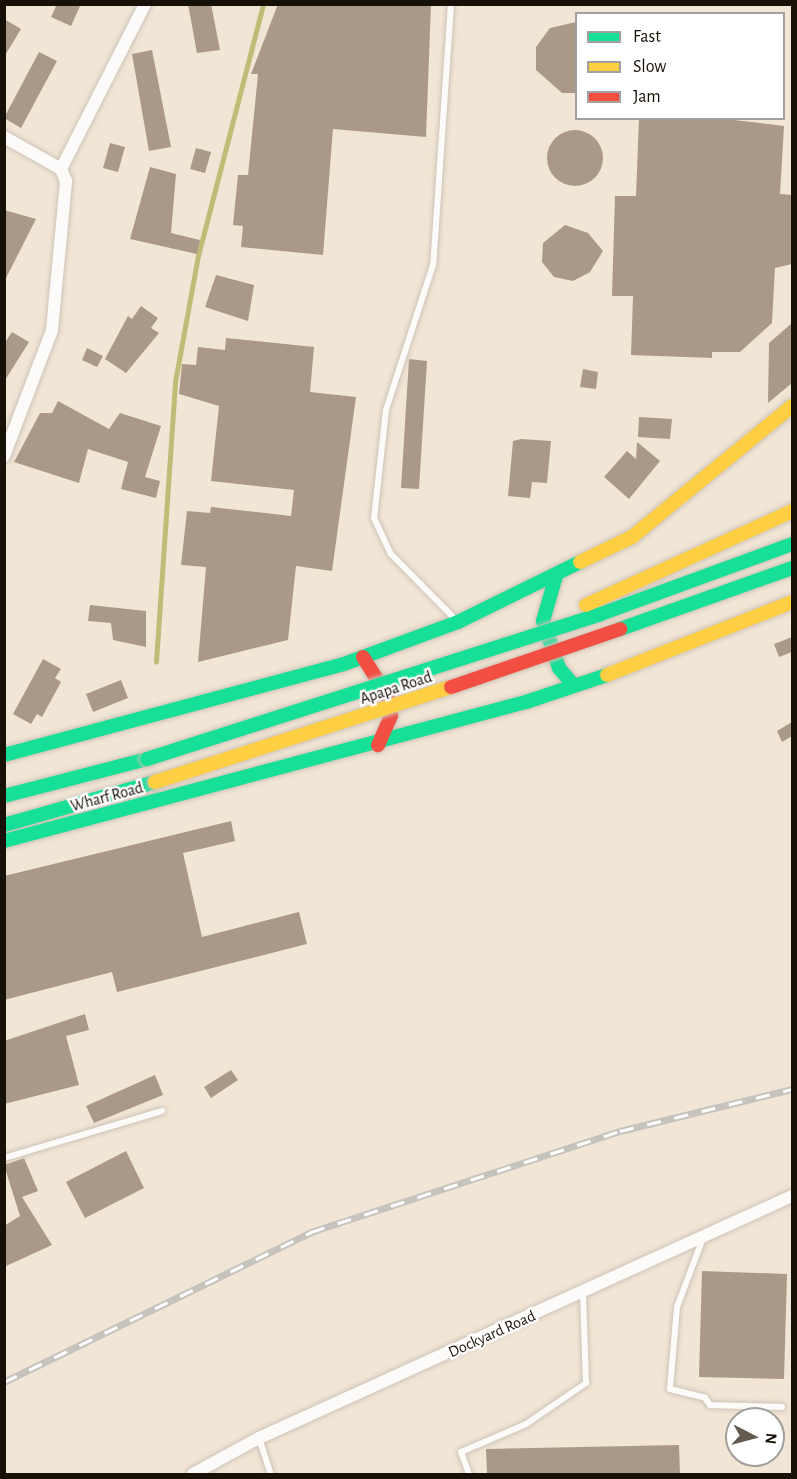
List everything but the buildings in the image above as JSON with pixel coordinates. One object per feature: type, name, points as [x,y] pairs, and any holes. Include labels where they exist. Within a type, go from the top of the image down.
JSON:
[{"type":"main road","points":[[4,755],[363,657],[458,622],[632,537],[792,406]]},
{"type":"main road","points":[[478,654],[792,511]]},
{"type":"main road","name":"Apapa Road","points":[[4,796],[147,759],[478,654],[792,544]]},
{"type":"main road","name":"Apapa Road","points":[[4,825],[155,782],[509,669],[792,568]]},
{"type":"main road","points":[[556,576],[543,621],[559,668],[574,686]]},
{"type":"main road","name":"Wharf Road","points":[[4,841],[378,745],[574,686],[792,602]]},
{"type":"main road","points":[[363,657],[388,697],[391,716],[378,745]]},
{"type":"street","points":[[62,169],[145,4]]},
{"type":"street","points":[[4,137],[62,169],[66,181],[52,330],[4,456]]},
{"type":"street","name":"Dockyard Road","points":[[192,1474],[259,1438],[792,1196]]},
{"type":"lane","points":[[451,4],[433,265],[386,410],[374,518],[391,554],[458,622]]},
{"type":"lane","points":[[4,1158],[162,1111]]},
{"type":"lane","points":[[703,1237],[677,1307],[670,1389],[705,1398],[710,1405],[782,1407]]},
{"type":"lane","points":[[469,1474],[461,1452],[526,1424],[586,1383],[582,1293]]},
{"type":"lane","points":[[259,1438],[271,1474]]},
{"type":"waterway","points":[[156,662],[175,382],[198,256],[263,4]]},
{"type":"railway","points":[[4,1382],[311,1232],[620,1131],[792,1089]]},
{"type":"traffic: fast","points":[[147,759],[601,614],[792,544]]},
{"type":"traffic: fast","points":[[4,755],[344,664],[458,622],[580,562]]},
{"type":"traffic: fast","points":[[620,629],[792,568]]},
{"type":"traffic: fast","points":[[556,576],[543,621],[559,668],[574,686]]},
{"type":"traffic: fast","points":[[4,841],[526,702],[607,675]]},
{"type":"traffic: fast","points":[[4,796],[147,759]]},
{"type":"traffic: fast","points":[[4,825],[155,782]]},
{"type":"traffic: slow","points":[[580,562],[632,537],[792,406]]},
{"type":"traffic: slow","points":[[586,605],[792,511]]},
{"type":"traffic: slow","points":[[607,675],[792,602]]},
{"type":"traffic: slow","points":[[155,782],[451,687]]},
{"type":"traffic: jam","points":[[451,687],[620,629]]},
{"type":"traffic: jam","points":[[363,657],[388,697],[391,716],[378,745]]}]
